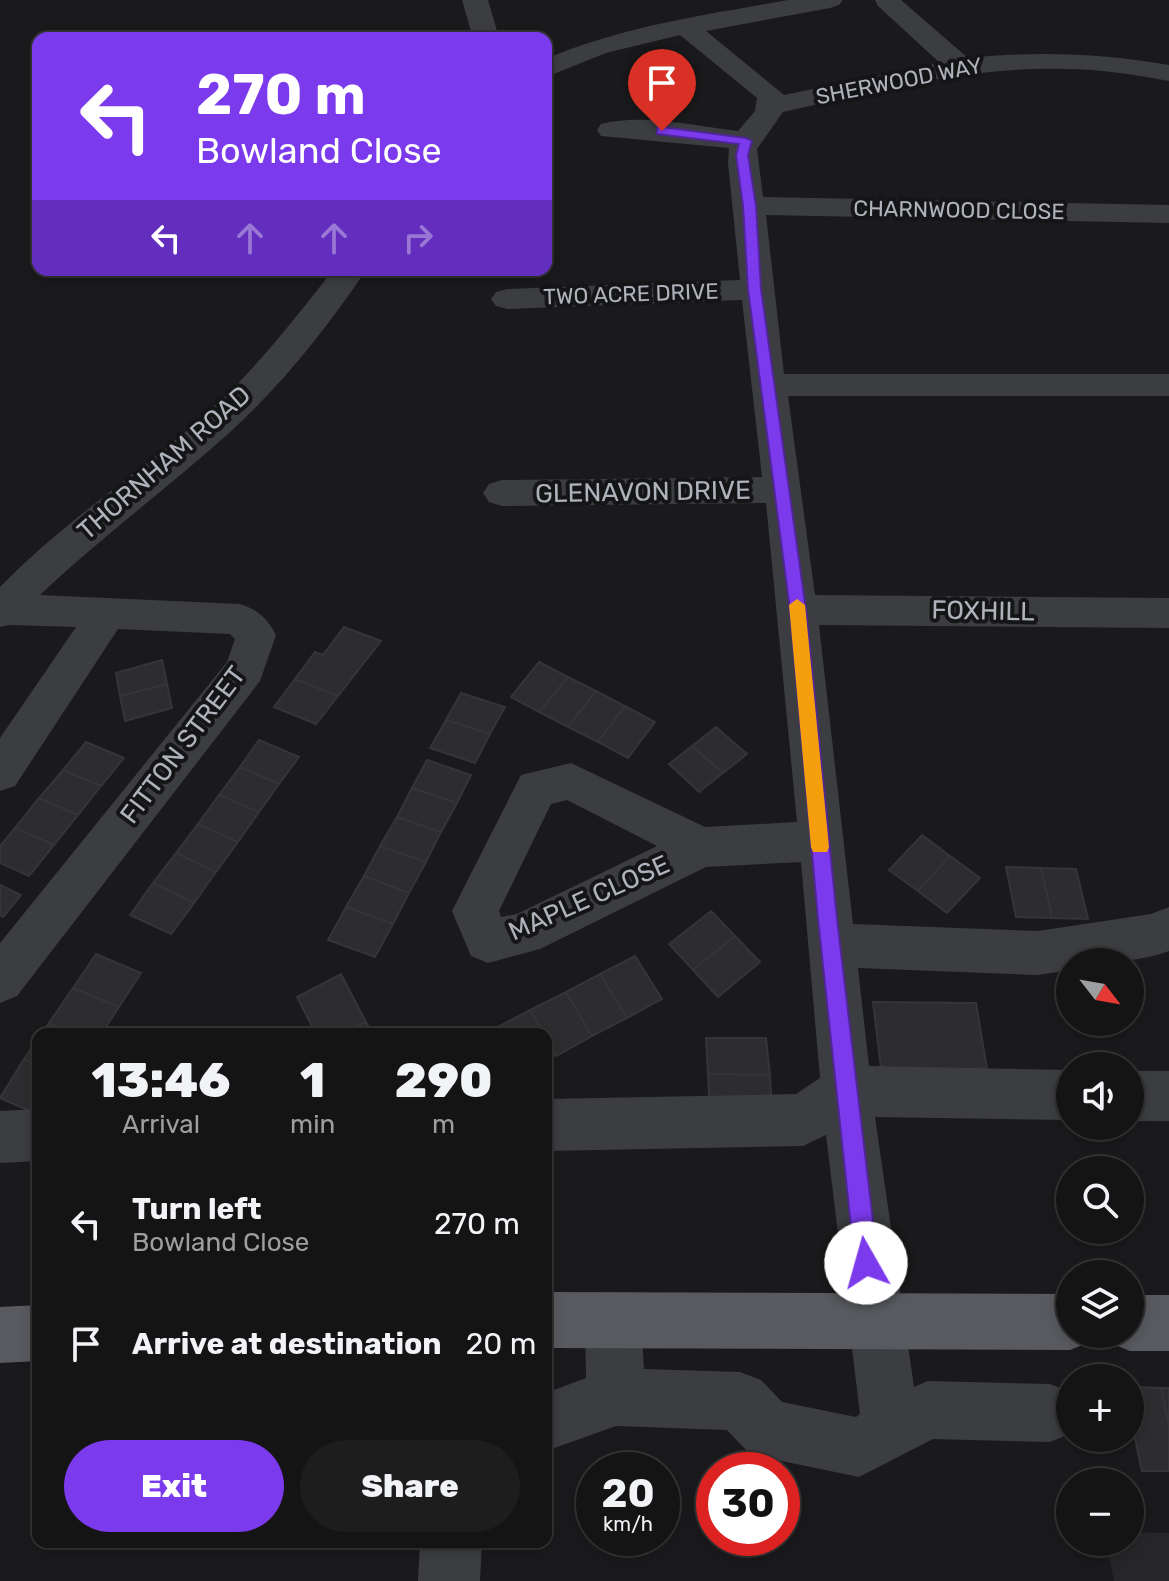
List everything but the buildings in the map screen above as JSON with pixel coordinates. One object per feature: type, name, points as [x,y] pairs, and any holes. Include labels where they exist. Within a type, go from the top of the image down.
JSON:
[{"type":"main road","points":[[552,1320],[1056,1322]]},
{"type":"main road","points":[[1144,1323],[1169,1323]]},
{"type":"main road","points":[[0,1335],[32,1333]]},
{"type":"street","points":[[475,0],[484,32]]},
{"type":"street","points":[[552,66],[597,47],[645,34],[830,0]]},
{"type":"street","points":[[887,1],[959,65]]},
{"type":"street","points":[[687,28],[770,95],[772,106],[766,120],[746,141],[742,155],[755,289],[798,610],[819,841],[873,1321],[892,1431]]},
{"type":"street","points":[[1160,71],[1169,44]]},
{"type":"street","name":"SHERWOOD WAY","points":[[772,106],[959,65],[1040,58],[1109,62],[1160,71]]},
{"type":"street","points":[[611,130],[662,131],[746,141]]},
{"type":"street","name":"CHARNWOOD CLOSE","points":[[749,206],[1169,214]]},
{"type":"street","name":"THORNHAM ROAD","points":[[1,610],[43,568],[219,422],[293,344],[345,276]]},
{"type":"street","name":"TWO ACRE DRIVE","points":[[507,299],[755,289]]},
{"type":"street","points":[[770,385],[1169,385]]},
{"type":"street","name":"GLENAVON DRIVE","points":[[502,493],[784,490]]},
{"type":"street","name":"FITTON STREET","points":[[0,980],[245,669],[256,635],[240,619],[1,610]]},
{"type":"street","name":"FOXHILL","points":[[798,610],[1169,613]]},
{"type":"street","points":[[0,773],[107,613]]},
{"type":"street","name":"MAPLE CLOSE","points":[[701,847],[571,781],[537,788],[475,911],[488,941],[523,934],[701,847],[819,841]]},
{"type":"street","points":[[830,945],[1038,953],[1151,936],[1169,929]]},
{"type":"street","points":[[552,1125],[803,1120],[846,1091],[1056,1095]]},
{"type":"street","points":[[1144,1096],[1169,1096]]},
{"type":"street","points":[[0,1137],[32,1135]]},
{"type":"street","points":[[613,1320],[616,1397]]},
{"type":"street","points":[[552,1420],[616,1397],[740,1401],[767,1429],[859,1447],[928,1410],[1050,1413]]},
{"type":"street","points":[[449,1581],[451,1548]]},
{"type":"shaded area","points":[[1144,1532],[1169,1533],[1169,1581],[1114,1581],[1109,1556],[1144,1556]]},
{"type":"slow traffic","points":[[797,605],[820,847]]},
{"type":"route","points":[[662,131],[746,141],[742,155],[755,289],[798,610],[827,919],[866,1263]]}]
